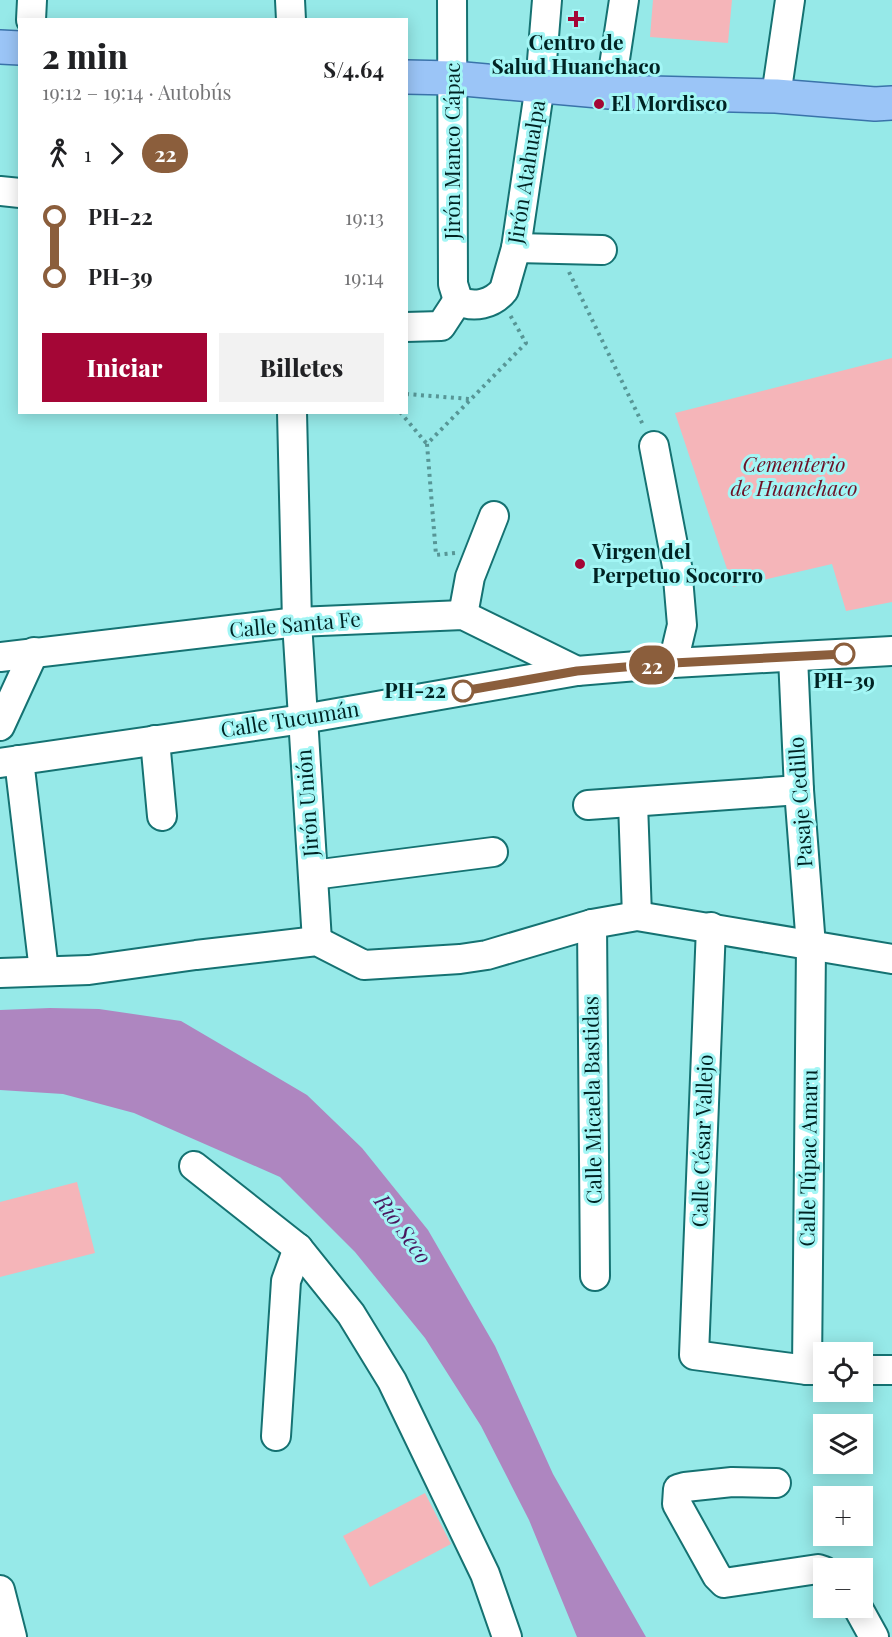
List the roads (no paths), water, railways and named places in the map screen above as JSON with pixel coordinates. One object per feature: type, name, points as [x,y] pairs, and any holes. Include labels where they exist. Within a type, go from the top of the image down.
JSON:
[{"type":"main road","points":[[0,47],[18,48]]},
{"type":"main road","points":[[408,77],[453,78],[610,92],[776,96],[875,104],[892,102]]},
{"type":"street","points":[[31,18],[32,0]]},
{"type":"street","points":[[290,0],[291,18]]},
{"type":"street","name":"Jirón Manco Cápac","points":[[452,0],[453,284],[458,300]]},
{"type":"street","name":"Jirón Atahualpa","points":[[458,300],[467,305],[477,305],[500,296],[504,290],[516,248],[540,85],[547,0]]},
{"type":"street","points":[[610,92],[624,0]]},
{"type":"street","points":[[776,96],[790,0]]},
{"type":"street","points":[[0,191],[18,193]]},
{"type":"street","points":[[516,248],[602,250]]},
{"type":"street","points":[[408,327],[441,326],[458,300]]},
{"type":"street","name":"Jirón Unión","points":[[292,414],[297,622],[317,942]]},
{"type":"street","points":[[654,446],[678,578],[682,625],[673,663]]},
{"type":"street","points":[[464,615],[470,577],[494,516]]},
{"type":"street","name":"Calle Santa Fe","points":[[0,657],[297,622],[464,615],[577,671]]},
{"type":"street","name":"Calle Tucumán","points":[[9,761],[303,719],[577,671],[673,663],[892,651]]},
{"type":"street","points":[[0,726],[34,652]]},
{"type":"street","name":"Pasaje Cedillo","points":[[794,657],[799,790],[811,946]]},
{"type":"street","points":[[155,740],[162,816]]},
{"type":"street","points":[[9,761],[44,971]]},
{"type":"street","points":[[588,805],[799,790]]},
{"type":"street","points":[[633,803],[637,916]]},
{"type":"street","points":[[313,875],[493,852]]},
{"type":"street","points":[[0,973],[89,970],[196,955],[317,942],[364,965],[460,959],[487,955],[592,924],[637,916],[892,959]]},
{"type":"street","name":"Calle Micaela Bastidas","points":[[592,924],[595,1276]]},
{"type":"street","name":"Calle César Vallejo","points":[[711,927],[694,1355],[813,1370]]},
{"type":"street","name":"Calle Túpac Amaru","points":[[811,946],[815,1342]]},
{"type":"street","points":[[194,1166],[298,1248],[351,1314],[392,1381],[485,1574],[507,1637]]},
{"type":"street","points":[[276,1436],[286,1281],[298,1248]]},
{"type":"street","points":[[873,1370],[892,1370]]},
{"type":"street","points":[[776,1483],[732,1482],[685,1487],[678,1489],[676,1504],[717,1576],[724,1583],[813,1570]]},
{"type":"street","points":[[0,1590],[12,1637]]},
{"type":"street","points":[[864,1618],[874,1637]]},
{"type":"water","name":"Río Seco","points":[[99,1009],[181,1021],[307,1095],[362,1148],[428,1230],[495,1346],[553,1474],[646,1637],[577,1637],[529,1520],[481,1426],[425,1338],[355,1252],[280,1177],[134,1113],[63,1094],[0,1090],[0,1010]]},
{"type":"place","name":"Centro de Salud Huanchaco","points":[[576,19]]},
{"type":"place","name":"El Mordisco","points":[[599,104]]},
{"type":"place","name":"Virgen del Perpetuo Socorro","points":[[580,564]]},
{"type":"place","name":"PH-39","points":[[844,654]]},
{"type":"place","name":"PH-22","points":[[463,691]]},
{"type":"park label","name":"Cementerio de Huanchaco","points":[[794,477]]}]
